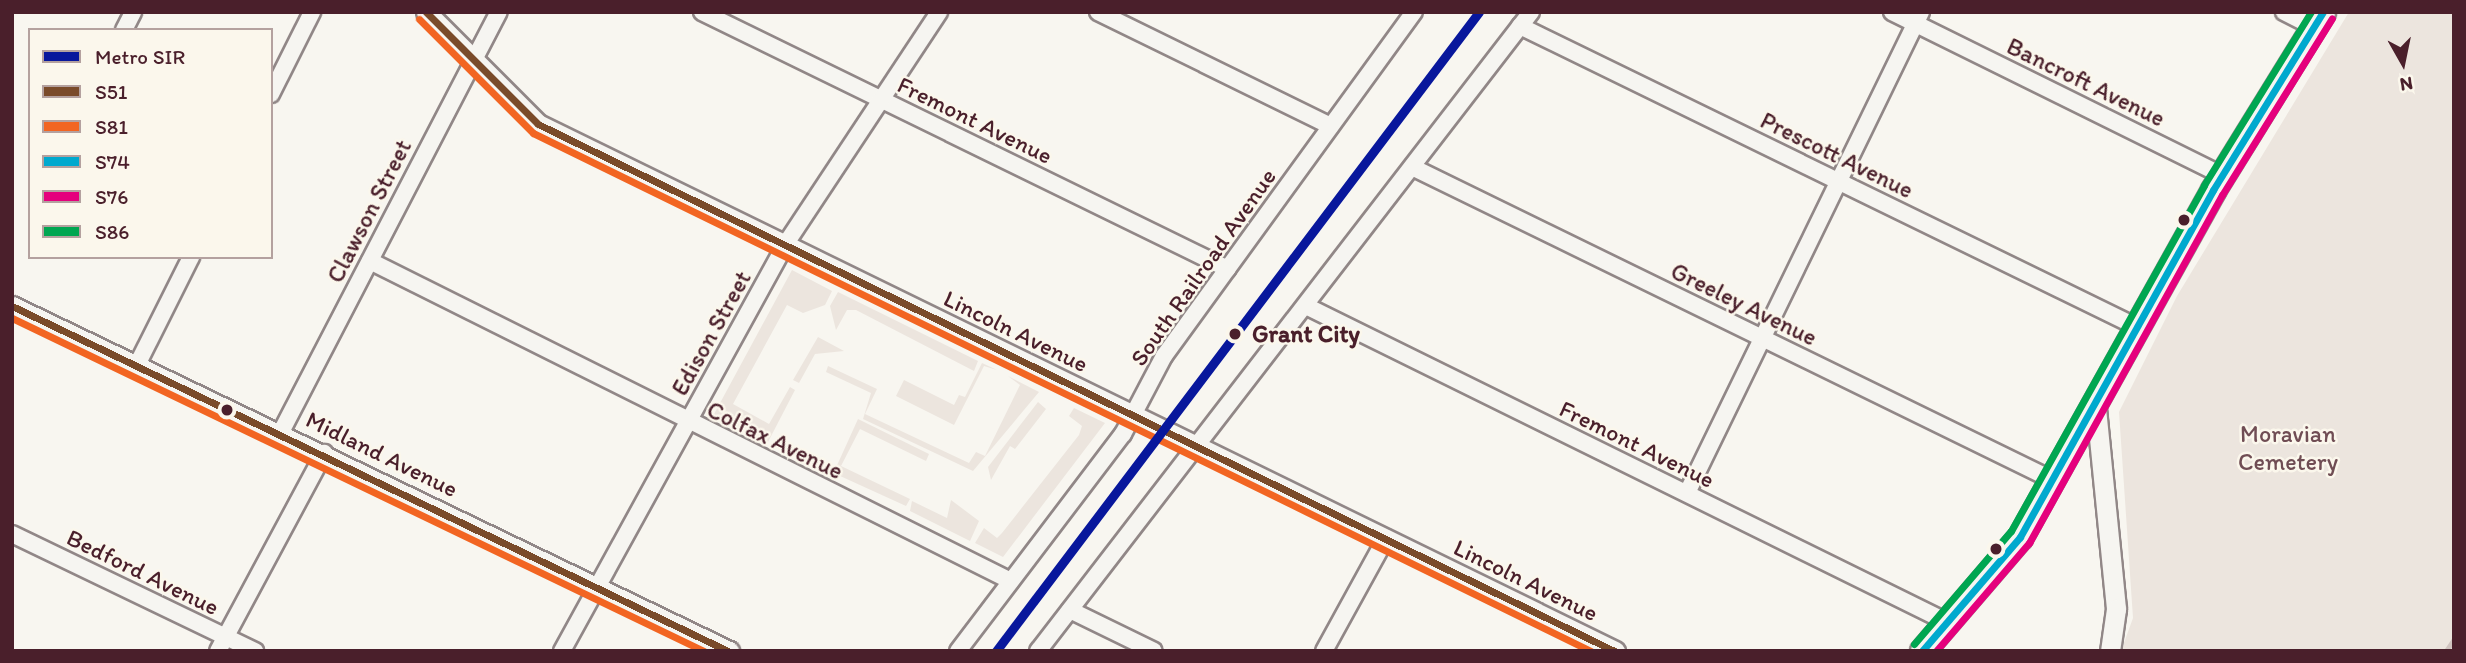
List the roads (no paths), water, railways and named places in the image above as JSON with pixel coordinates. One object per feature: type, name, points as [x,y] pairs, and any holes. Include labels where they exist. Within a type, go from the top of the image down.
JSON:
[{"type":"main road","points":[[1922,651],[2020,537],[2055,481],[2096,408],[2134,326],[2317,19]]},
{"type":"street","points":[[125,28],[133,12]]},
{"type":"street","points":[[273,90],[312,12]]},
{"type":"street","name":"Lincoln Avenue","points":[[426,12],[538,124],[1615,651]]},
{"type":"street","name":"Clawson Street","points":[[281,432],[472,58],[499,12]]},
{"type":"street","name":"Fremont Avenue","points":[[702,12],[1228,269]]},
{"type":"street","name":"Edison Street","points":[[562,651],[785,245],[939,12]]},
{"type":"street","points":[[1098,12],[1331,126]]},
{"type":"street","name":"South Railroad Avenue","points":[[958,651],[1138,419],[1164,356],[1414,12]]},
{"type":"street","points":[[1038,651],[1192,445],[1306,306],[1531,12]]},
{"type":"street","name":"Bancroft Avenue","points":[[1892,12],[1918,18],[2222,175]]},
{"type":"street","points":[[2284,12],[2317,19]]},
{"type":"street","points":[[1687,493],[1918,18]]},
{"type":"street","name":"Prescott Avenue","points":[[1520,26],[2134,326]]},
{"type":"street","name":"Greeley Avenue","points":[[1412,167],[2055,481]]},
{"type":"street","points":[[137,365],[190,259]]},
{"type":"street","name":"Colfax Avenue","points":[[370,261],[688,423],[1011,581]]},
{"type":"street","name":"Midland Avenue","points":[[12,306],[281,432],[729,651]]},
{"type":"street","name":"Fremont Avenue","points":[[1306,306],[1949,622]]},
{"type":"street","points":[[2096,408],[2116,609],[2110,651]]},
{"type":"street","points":[[222,644],[324,453]]},
{"type":"street","name":"Bedford Avenue","points":[[12,534],[222,644],[255,651]]},
{"type":"street","points":[[1324,651],[1386,538]]},
{"type":"street","points":[[1070,610],[1154,651]]},
{"type":"waterway","points":[[2446,651],[2454,639]]},
{"type":"metro line","name":"SIR","points":[[996,651],[1479,12]]},
{"type":"place","name":"Grant City","points":[[1235,334]]},
{"type":"park label","name":"Moravian Cemetery","points":[[2288,448]]}]
